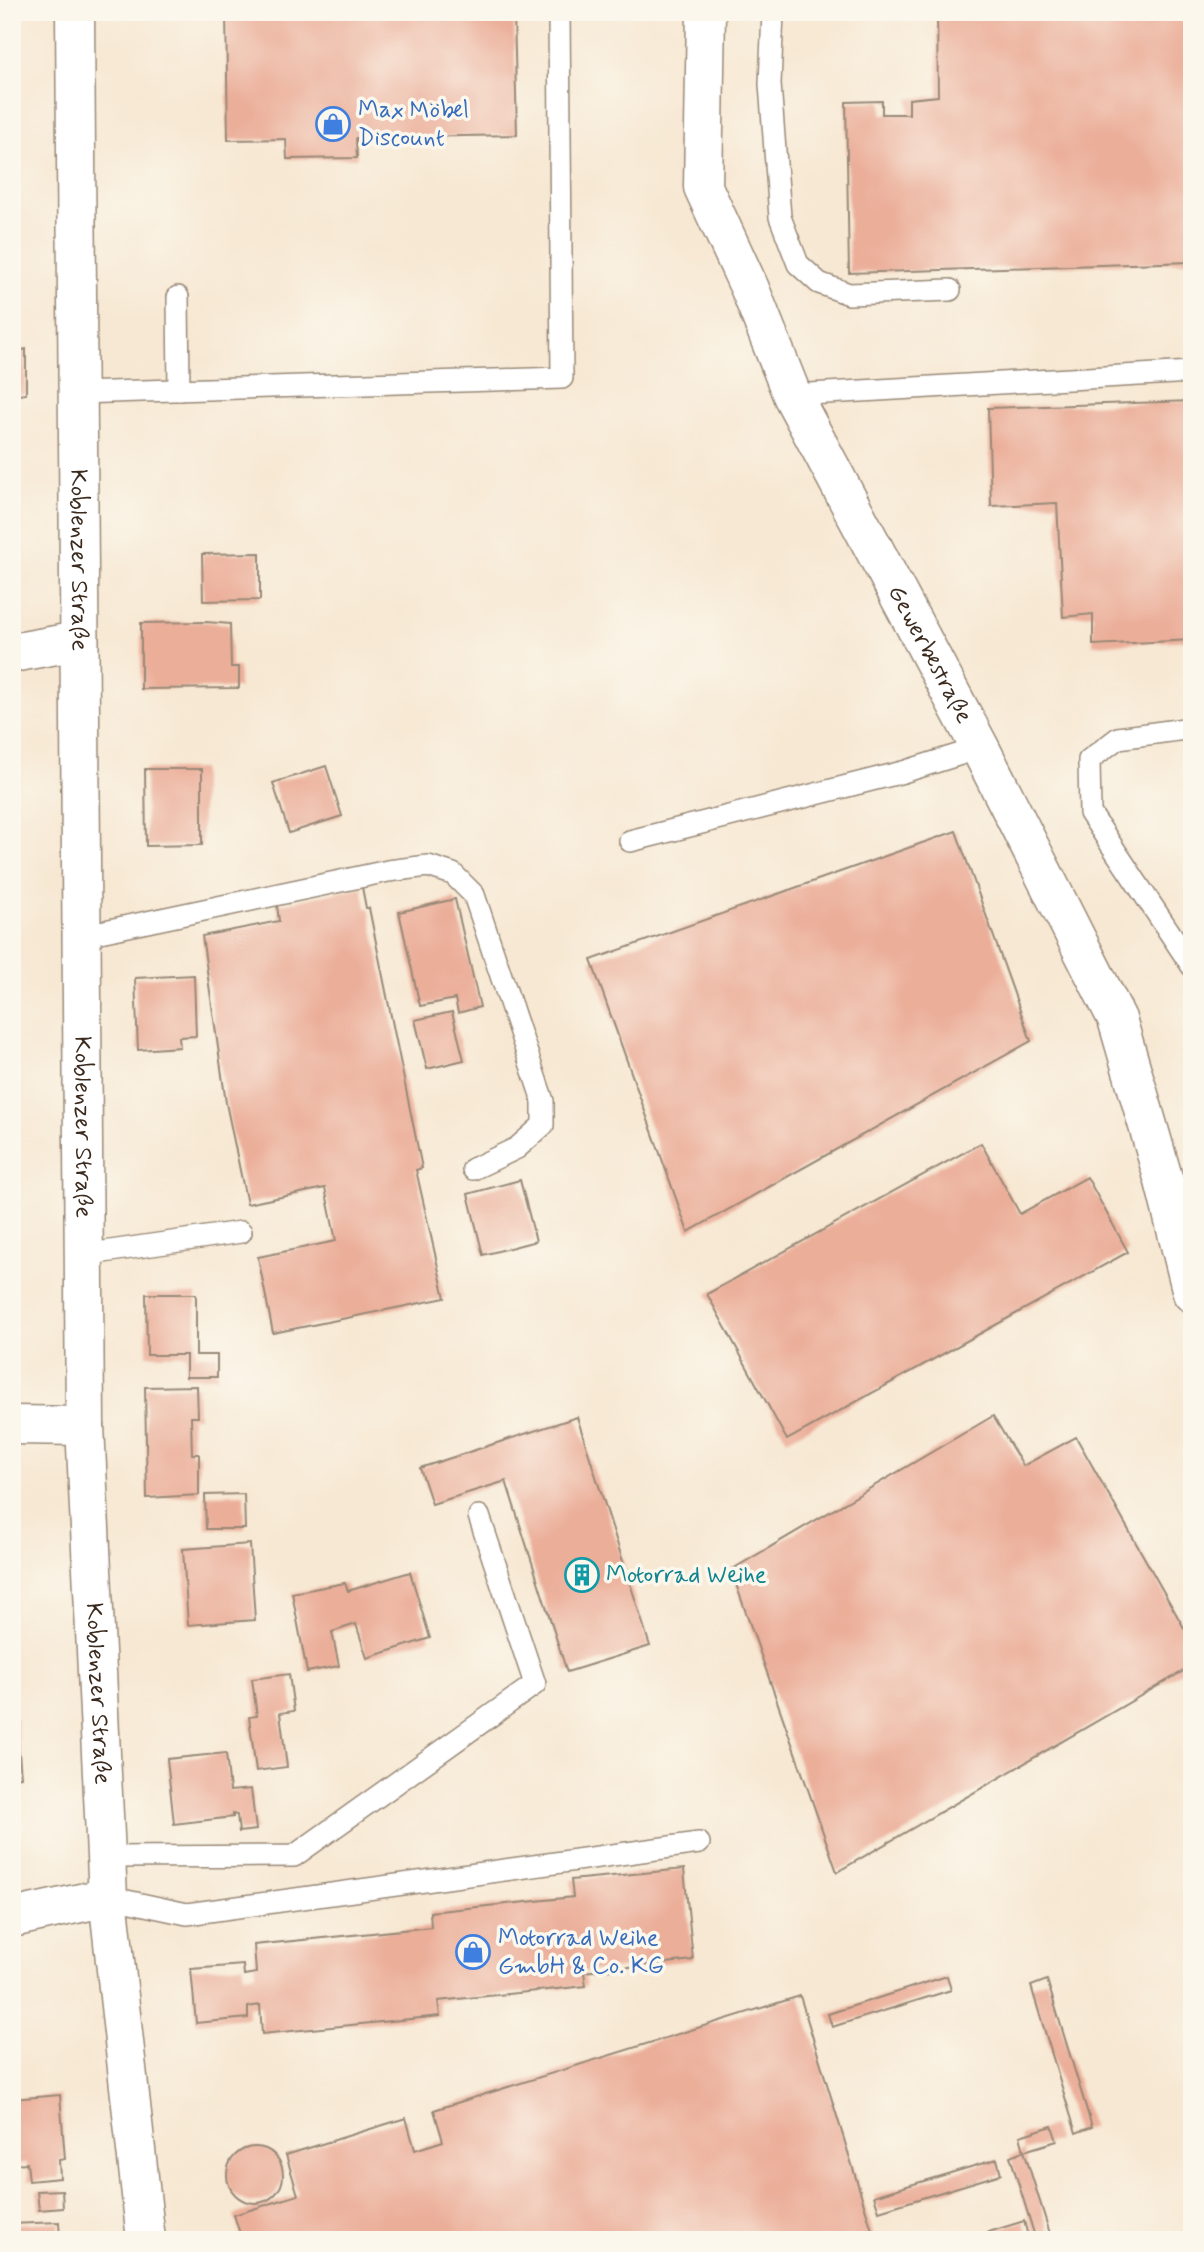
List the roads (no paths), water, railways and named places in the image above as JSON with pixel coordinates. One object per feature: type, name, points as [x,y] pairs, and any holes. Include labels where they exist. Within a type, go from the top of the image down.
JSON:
[{"type":"main road","name":"Koblenzer Straße","points":[[75,12],[85,1426],[108,1897],[146,2240]]},
{"type":"main road","name":"Gewerbestraße","points":[[706,12],[703,187],[750,289],[792,394],[980,747],[1117,1019],[1164,1181],[1191,1289]]},
{"type":"main road","points":[[12,653],[78,640]]},
{"type":"main road","points":[[12,1425],[85,1426]]},
{"type":"main road","points":[[12,1918],[108,1897]]},
{"type":"lane","points":[[77,393],[562,378],[559,12]]},
{"type":"lane","points":[[773,12],[770,84],[780,216],[798,264],[819,283],[849,293],[950,290]]},
{"type":"lane","points":[[178,297],[179,390]]},
{"type":"lane","points":[[792,394],[1192,372]]},
{"type":"lane","points":[[1192,728],[1118,738],[1089,760],[1090,813],[1192,966]]},
{"type":"lane","points":[[630,841],[903,772],[980,747]]},
{"type":"lane","points":[[81,936],[388,871],[428,866],[453,874],[474,895],[542,1101],[542,1125],[517,1148],[473,1169]]},
{"type":"lane","points":[[83,1255],[241,1232]]},
{"type":"lane","points":[[107,1857],[294,1856],[535,1684],[479,1516]]},
{"type":"lane","points":[[108,1897],[187,1914],[699,1843]]},
{"type":"place","name":"Max Möbel Discount","points":[[333,124]]},
{"type":"place","name":"Motorrad Weihe","points":[[582,1575]]},
{"type":"place","name":"Motorrad Weihe GmbH & Co. KG","points":[[473,1952]]}]
